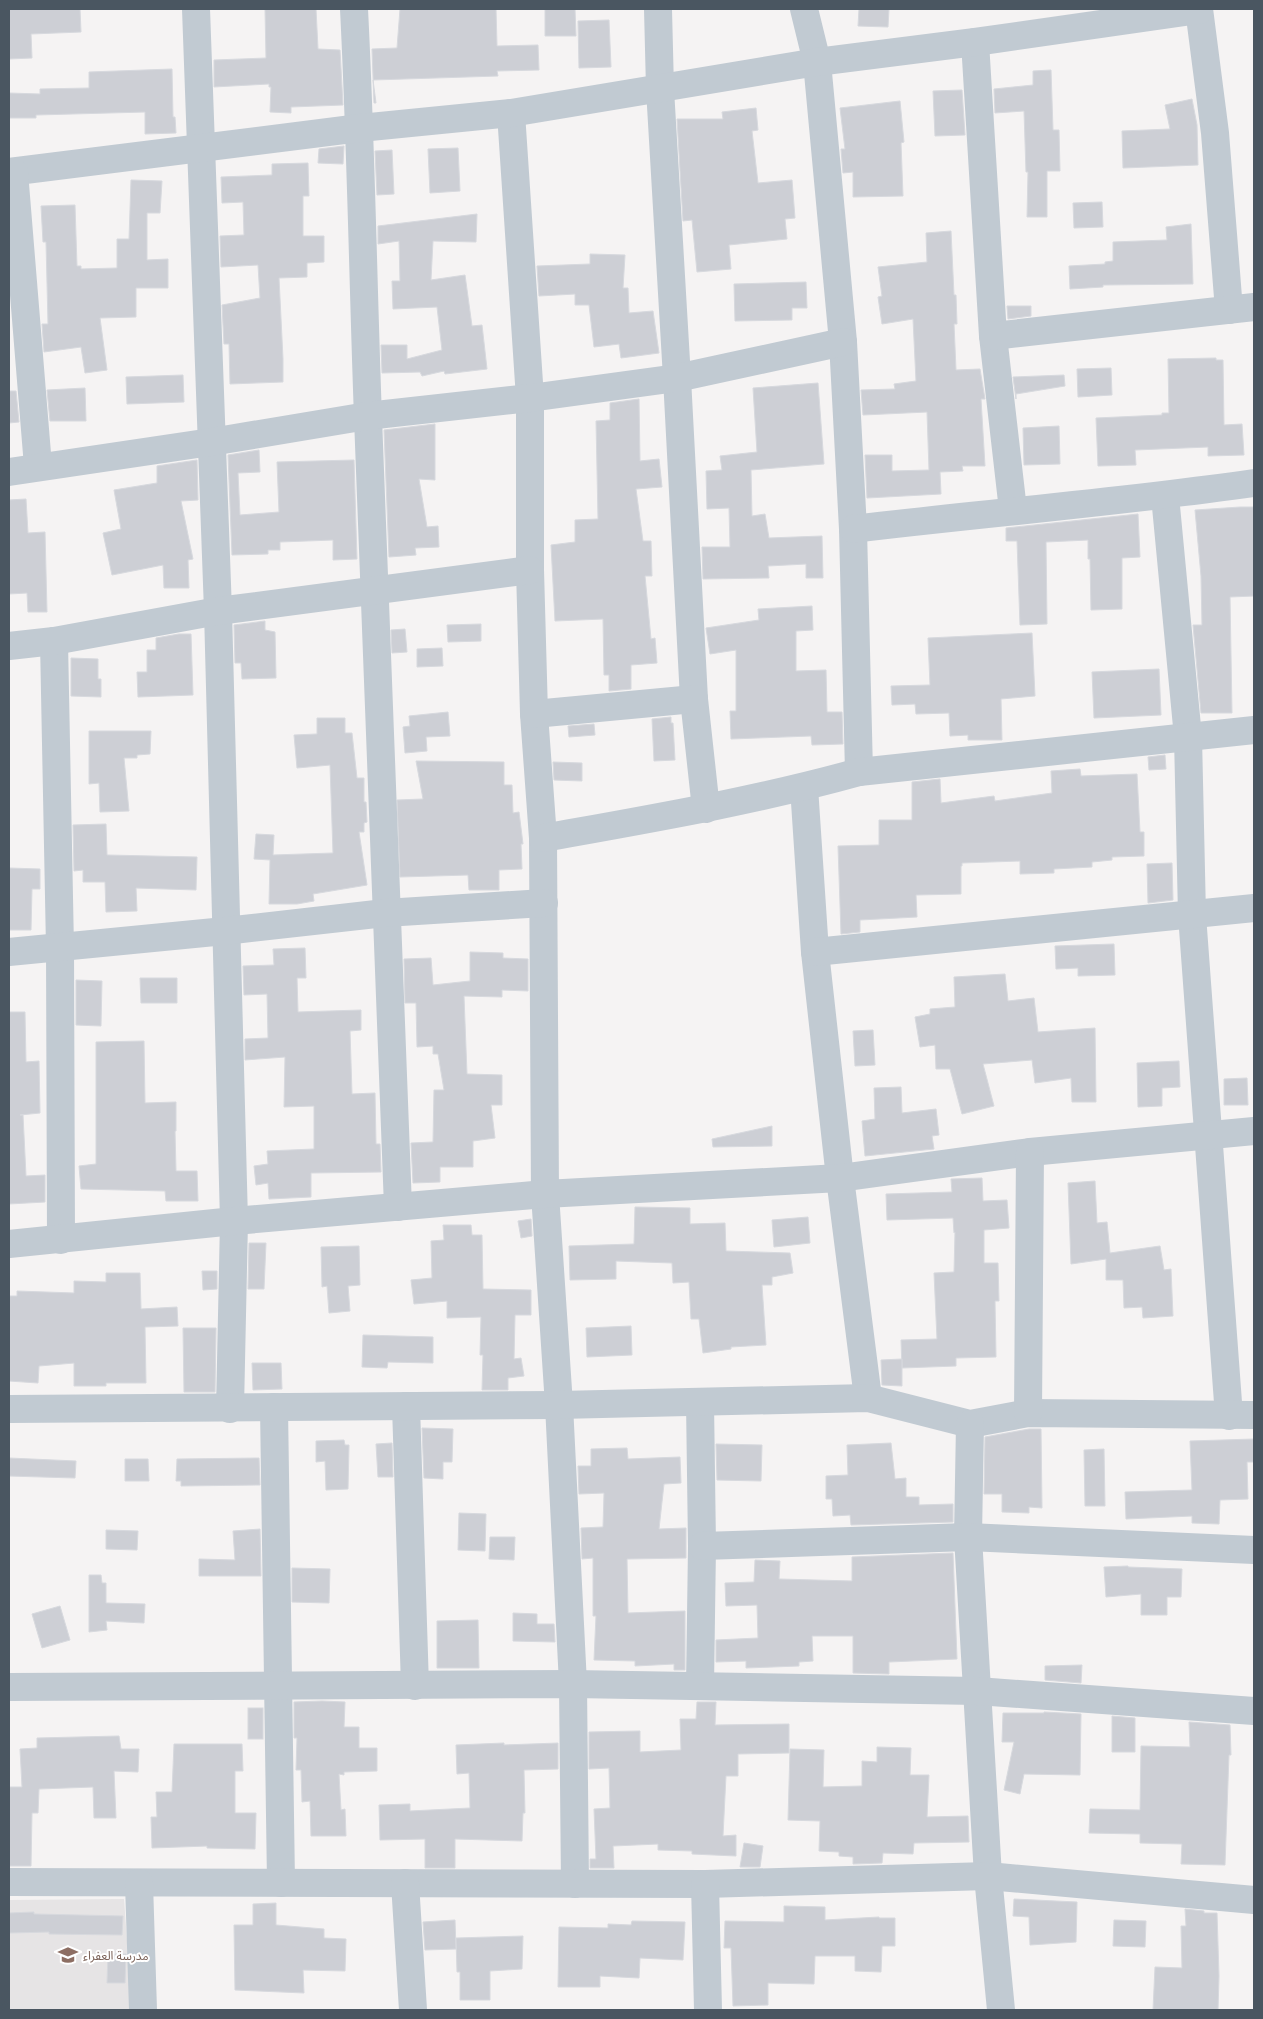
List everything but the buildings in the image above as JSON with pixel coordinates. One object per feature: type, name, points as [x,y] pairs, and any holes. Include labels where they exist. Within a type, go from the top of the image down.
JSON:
[{"type":"street","points":[[196,9],[218,611],[234,1221],[230,1408]]},
{"type":"street","points":[[354,9],[360,128],[385,913],[398,1207]]},
{"type":"street","points":[[658,9],[660,89],[678,378],[694,699],[706,809]]},
{"type":"street","points":[[804,9],[817,62],[844,342],[853,529],[860,772]]},
{"type":"street","points":[[38,466],[19,356],[11,172],[360,128],[511,113],[817,62],[1199,10],[1215,133],[1242,308],[993,336]]},
{"type":"street","points":[[975,42],[993,336],[1013,510]]},
{"type":"street","points":[[511,113],[530,398],[530,570],[534,714],[544,902],[545,1194],[559,1405],[572,1684],[575,1884]]},
{"type":"street","points":[[9,472],[368,416],[530,398],[678,378],[844,342]]},
{"type":"street","points":[[853,529],[1013,510],[1165,496],[1254,483]]},
{"type":"street","points":[[9,1409],[559,1405],[868,1398],[970,1424],[1028,1412],[1242,1416],[1209,1136],[1192,915],[1188,737],[1165,496]]},
{"type":"street","points":[[9,646],[54,640],[218,611],[530,570]]},
{"type":"street","points":[[54,640],[60,948],[61,1240]]},
{"type":"street","points":[[534,714],[694,699]]},
{"type":"street","points":[[542,838],[706,809],[804,787],[860,772],[1254,730]]},
{"type":"street","points":[[804,787],[815,952],[840,1178],[868,1398]]},
{"type":"street","points":[[9,952],[385,913],[544,902]]},
{"type":"street","points":[[815,952],[1254,908]]},
{"type":"street","points":[[9,1244],[234,1221],[545,1194],[840,1178],[1030,1152],[1254,1131]]},
{"type":"street","points":[[1028,1412],[1030,1152]]},
{"type":"street","points":[[700,1402],[702,1546],[700,1686]]},
{"type":"street","points":[[406,1406],[415,1686]]},
{"type":"street","points":[[274,1407],[281,1882]]},
{"type":"street","points":[[970,1424],[968,1537],[988,1876],[1001,2010]]},
{"type":"street","points":[[702,1546],[968,1537],[1254,1550]]},
{"type":"street","points":[[9,1687],[572,1684],[977,1691],[1254,1711]]},
{"type":"street","points":[[9,1882],[705,1884],[988,1876],[1254,1900]]},
{"type":"street","points":[[139,1883],[143,2010]]},
{"type":"street","points":[[405,1883],[413,2010]]},
{"type":"street","points":[[705,1884],[708,2010]]},
{"type":"shaded area","name":"مدرسة العفراء","points":[[124,1899],[132,2010],[9,2010],[9,1900]]},
{"type":"place","name":"مدرسة العفراء","points":[[68,1955]]}]
